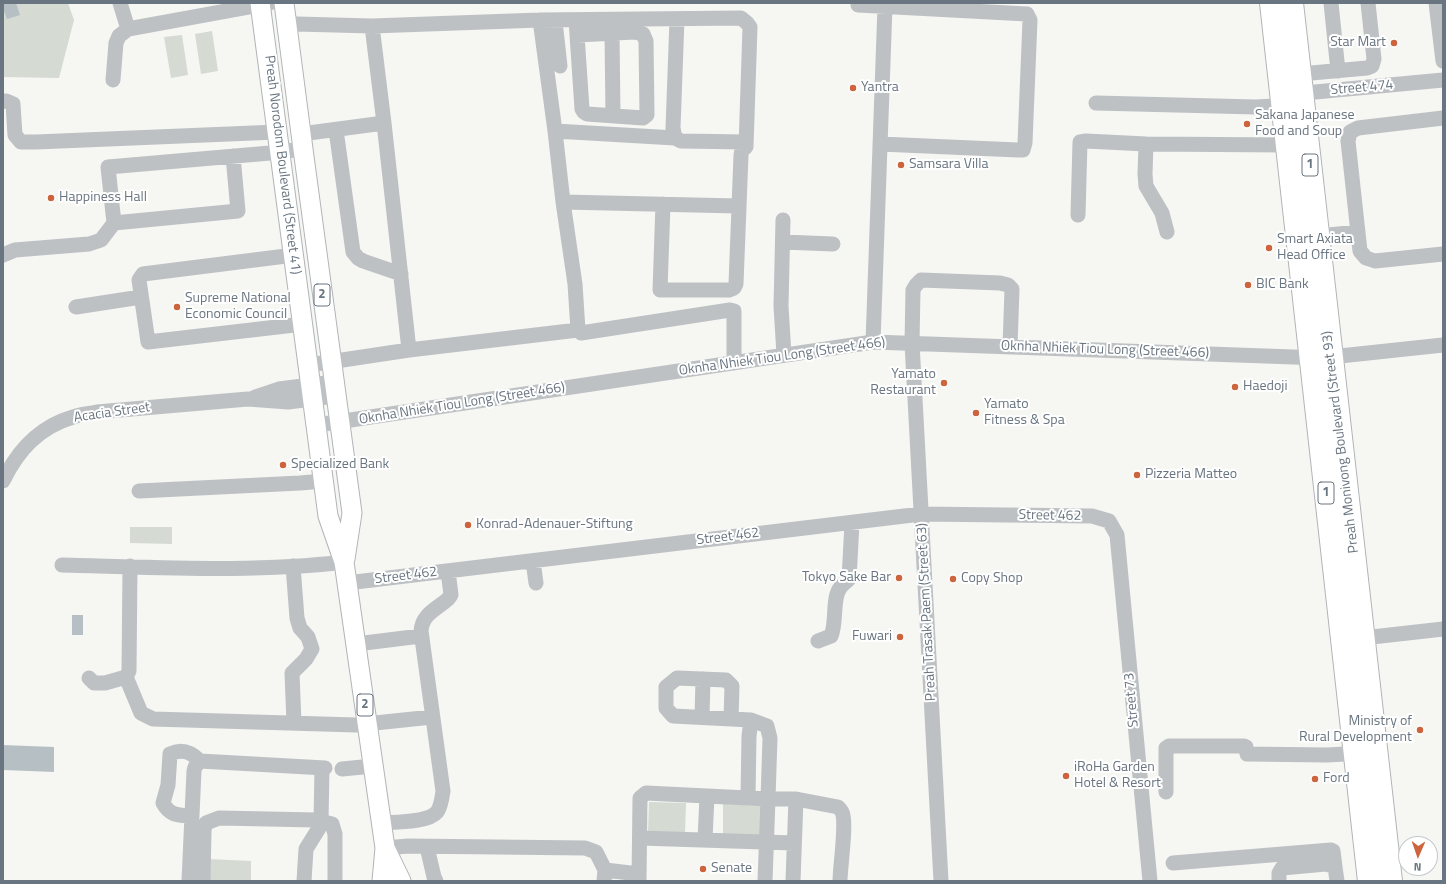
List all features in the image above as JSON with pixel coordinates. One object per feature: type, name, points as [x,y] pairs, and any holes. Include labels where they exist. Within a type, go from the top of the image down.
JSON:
[{"type":"highway","name":"Preah Monivong Boulevard (Street 93)","points":[[1271,3],[1294,94],[1287,145],[1307,238]]},
{"type":"highway","name":"Preah Monivong Boulevard (Street 93)","points":[[1292,3],[1294,94],[1307,238],[1321,357],[1363,638],[1391,881]]},
{"type":"highway","name":"Preah Monivong Boulevard (Street 93)","points":[[1321,357],[1349,705],[1369,881]]},
{"type":"highway","points":[[1349,705],[1370,703]]},
{"type":"main road","name":"Preah Norodom Boulevard (Street 41)","points":[[284,3],[352,513],[344,562]]},
{"type":"main road","name":"Preah Norodom Boulevard (Street 41)","points":[[263,4],[277,132],[328,516],[344,562],[385,848],[382,881]]},
{"type":"main road","name":"Preah Norodom Boulevard (Street 41)","points":[[385,848],[401,881]]},
{"type":"street","points":[[120,3],[128,29]]},
{"type":"street","points":[[1331,3],[1338,71]]},
{"type":"street","points":[[1096,103],[1256,107],[1294,94],[1338,71],[1367,68],[1372,66],[1374,59],[1368,3]]},
{"type":"street","points":[[1436,3],[1443,61]]},
{"type":"street","points":[[113,80],[116,43],[119,36],[128,29],[263,4]]},
{"type":"street","points":[[858,5],[1027,14],[1030,20],[1025,143],[1023,150],[880,144]]},
{"type":"street","points":[[873,342],[885,6]]},
{"type":"street","points":[[288,25],[372,26],[540,20],[741,18],[747,22],[750,27],[746,147],[742,150],[741,155],[738,206],[736,284],[734,288],[734,363]]},
{"type":"street","points":[[675,138],[673,128],[677,19]]},
{"type":"street","points":[[540,20],[555,131],[562,202],[575,284],[578,330]]},
{"type":"street","points":[[576,20],[577,35],[582,109],[584,112],[587,114],[643,118],[647,115],[646,41],[643,34],[612,33],[577,35]]},
{"type":"street","points":[[555,21],[560,66]]},
{"type":"street","points":[[372,26],[409,350]]},
{"type":"street","points":[[612,33],[613,116]]},
{"type":"street","points":[[1367,68],[1369,87]]},
{"type":"street","name":"Street 474","points":[[1294,94],[1443,80]]},
{"type":"street","points":[[3,100],[13,104],[15,134],[21,142],[277,132]]},
{"type":"street","points":[[1443,118],[1358,128],[1350,132],[1348,141],[1360,251],[1366,258],[1375,261],[1443,254]]},
{"type":"street","points":[[3,255],[15,250],[89,244],[101,240],[114,223],[108,168],[232,156],[282,161],[336,130],[384,123]]},
{"type":"street","points":[[336,130],[353,252],[363,261],[401,274]]},
{"type":"street","points":[[555,131],[675,138],[681,141],[746,142]]},
{"type":"street","points":[[1078,215],[1080,142],[1287,145]]},
{"type":"street","points":[[1146,144],[1146,186],[1162,213],[1167,232]]},
{"type":"street","points":[[114,223],[238,211],[232,156]]},
{"type":"street","points":[[562,202],[738,206]]},
{"type":"street","points":[[663,204],[660,290],[729,290],[734,288]]},
{"type":"street","points":[[783,220],[781,306],[784,355]]},
{"type":"street","points":[[1307,238],[1358,232]]},
{"type":"street","points":[[783,242],[833,244]]},
{"type":"street","points":[[294,255],[143,274],[139,280],[141,297],[148,342],[303,324]]},
{"type":"street","name":"Preah Trasak Paem (Street 63)","points":[[941,881],[912,342],[913,290],[916,285],[921,280],[1000,283],[1008,285],[1012,289],[1010,346]]},
{"type":"street","points":[[76,307],[141,297]]},
{"type":"street","points":[[309,365],[409,350],[578,330],[581,333],[730,310],[734,312]]},
{"type":"street","name":"Oknha Nhiek Tiou Long (Street 466)","points":[[317,425],[873,342],[912,342],[1321,357],[1443,345]]},
{"type":"street","name":"Acacia Street","points":[[3,481],[10,467],[28,442],[51,425],[73,416],[97,412],[280,396],[335,389]]},
{"type":"street","points":[[139,491],[324,481]]},
{"type":"street","name":"Street 462","points":[[347,583],[922,514],[1092,516],[1109,521]]},
{"type":"street","name":"Street 73","points":[[1109,521],[1117,535],[1150,881]]},
{"type":"street","points":[[818,641],[831,636],[834,629],[837,594],[839,589],[849,579],[852,523]]},
{"type":"street","points":[[533,560],[536,583]]},
{"type":"street","points":[[62,565],[213,568],[293,566],[344,562]]},
{"type":"street","points":[[89,678],[94,683],[105,683],[126,677],[129,671],[130,566]]},
{"type":"street","points":[[293,566],[297,618],[300,628],[308,638],[312,649],[306,659],[292,673],[294,723]]},
{"type":"street","points":[[381,823],[428,819],[437,813],[441,803],[442,791],[421,636],[422,623],[425,618],[448,599],[450,595],[448,571]]},
{"type":"street","points":[[1363,638],[1443,629]]},
{"type":"street","points":[[356,644],[421,636]]},
{"type":"street","points":[[126,677],[142,713],[152,718],[367,724],[432,717]]},
{"type":"street","points":[[731,719],[732,686],[726,680],[677,678],[666,687],[666,708],[673,716],[750,720],[767,726],[770,738],[765,881]]},
{"type":"street","points":[[702,717],[703,679]]},
{"type":"street","points":[[748,798],[750,720]]},
{"type":"street","points":[[1166,792],[1166,748],[1169,746],[1244,746],[1246,747],[1246,753],[1249,754],[1355,754],[1376,752]]},
{"type":"street","points":[[192,816],[177,815],[168,811],[163,803],[168,785],[170,754],[174,752],[185,751],[194,754],[200,761],[324,768],[321,822],[306,849],[304,881]]},
{"type":"street","points":[[189,881],[194,771],[195,767],[200,761]]},
{"type":"street","points":[[342,769],[373,766]]},
{"type":"street","points":[[385,848],[408,846],[585,848],[596,852],[605,876],[639,877],[640,798],[646,793],[796,799],[838,807],[842,811],[844,817],[840,881]]},
{"type":"street","points":[[705,840],[707,796]]},
{"type":"street","points":[[793,881],[796,799]]},
{"type":"street","points":[[203,881],[204,830],[206,823],[219,818],[316,820],[332,824],[335,834],[335,881]]},
{"type":"street","points":[[640,838],[794,843]]},
{"type":"street","points":[[426,847],[436,881]]},
{"type":"street","points":[[1173,863],[1331,850],[1333,851],[1336,874]]},
{"type":"street","points":[[1279,881],[1279,873],[1282,868],[1326,864],[1336,874]]},
{"type":"shaded area","points":[[3,3],[68,3],[74,20],[59,78],[3,77]]},
{"type":"shaded area","points":[[3,3],[16,3],[20,15],[7,19],[3,8]]},
{"type":"shaded area","points":[[212,31],[218,71],[201,74],[195,34]]},
{"type":"shaded area","points":[[182,35],[188,75],[171,78],[164,37]]},
{"type":"shaded area","points":[[130,527],[172,527],[172,544],[130,543]]},
{"type":"shaded area","points":[[72,615],[83,615],[83,635],[72,635]]},
{"type":"shaded area","points":[[3,745],[54,747],[54,772],[3,770]]},
{"type":"shaded area","points":[[649,802],[686,803],[685,833],[648,832]]},
{"type":"shaded area","points":[[723,804],[761,806],[761,836],[723,835]]},
{"type":"shaded area","points":[[208,859],[251,861],[251,881],[207,881]]},
{"type":"place","name":"Star Mart","points":[[1394,43]]},
{"type":"place","name":"Yantra","points":[[853,88]]},
{"type":"place","name":"Sakana Japanese Food and Soup","points":[[1247,124]]},
{"type":"place","name":"Samsara Villa","points":[[901,165]]},
{"type":"place","name":"Happiness Hall","points":[[51,198]]},
{"type":"place","name":"Smart Axiata Head Office","points":[[1269,248]]},
{"type":"place","name":"BIC Bank","points":[[1248,285]]},
{"type":"place","name":"Supreme National Economic Council","points":[[177,307]]},
{"type":"place","name":"Yamato Restaurant","points":[[944,383]]},
{"type":"place","name":"Haedoji","points":[[1235,387]]},
{"type":"place","name":"Yamato Fitness & Spa","points":[[976,413]]},
{"type":"place","name":"Specialized Bank","points":[[283,465]]},
{"type":"place","name":"Pizzeria Matteo","points":[[1137,475]]},
{"type":"place","name":"Konrad-Adenauer-Stiftung","points":[[468,525]]},
{"type":"place","name":"Tokyo Sake Bar","points":[[899,578]]},
{"type":"place","name":"Copy Shop","points":[[953,579]]},
{"type":"place","name":"Fuwari","points":[[900,637]]},
{"type":"place","name":"Ministry of Rural Development","points":[[1420,730]]},
{"type":"place","name":"iRoHa Garden Hotel & Resort","points":[[1066,776]]},
{"type":"place","name":"Ford","points":[[1315,779]]},
{"type":"place","name":"Senate","points":[[703,869]]}]
